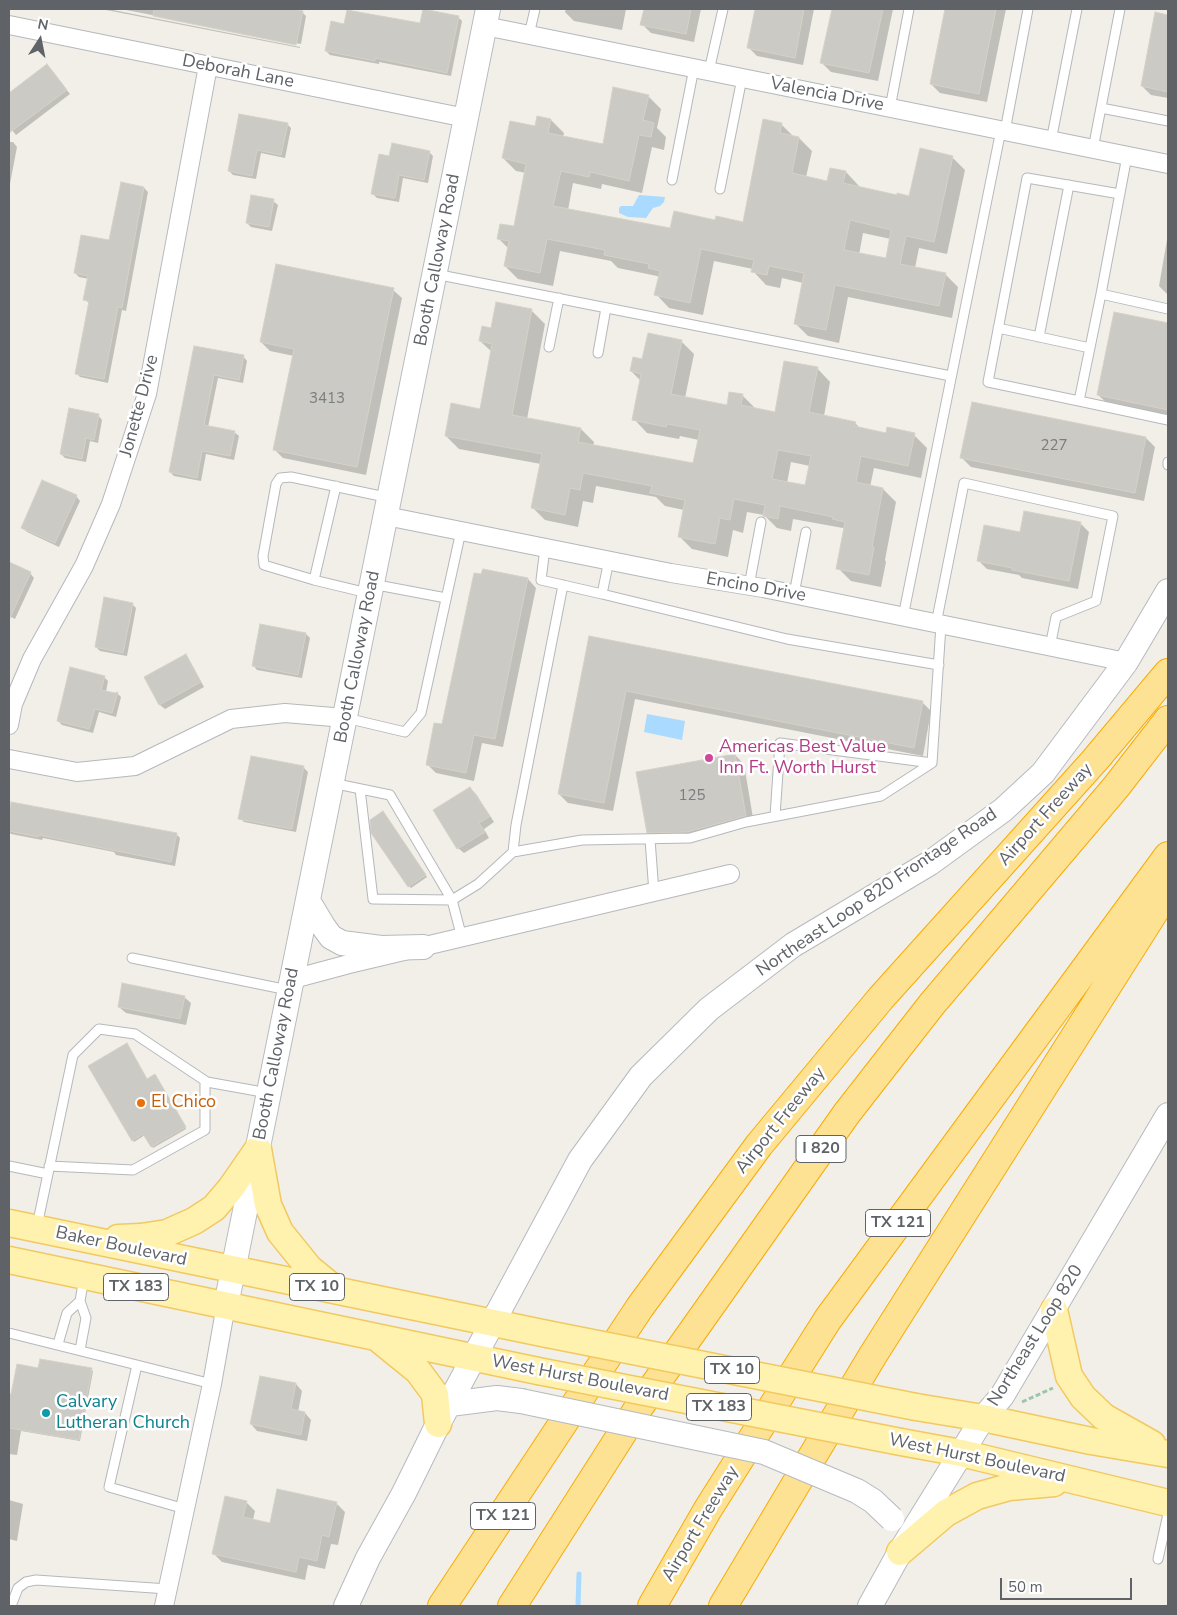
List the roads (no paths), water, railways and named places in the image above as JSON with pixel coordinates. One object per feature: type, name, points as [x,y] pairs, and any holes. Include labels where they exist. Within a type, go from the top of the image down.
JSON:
[{"type":"highway","name":"Airport Freeway","points":[[442,1606],[640,1307],[759,1145],[881,998],[1095,760],[1168,673]]},
{"type":"highway","name":"I 820","points":[[512,1606],[639,1407],[847,1114],[932,1004],[1116,787],[1168,720]]},
{"type":"highway","name":"Airport Freeway","points":[[652,1606],[708,1509],[828,1319],[1168,856]]},
{"type":"highway","points":[[723,1606],[873,1355],[1168,890]]},
{"type":"main road","name":"Booth Calloway Road","points":[[226,1305],[487,17]]},
{"type":"main road","name":"Northeast Loop 820 Frontage Road","points":[[346,1606],[368,1558],[404,1494],[444,1414],[580,1160],[641,1076],[709,1009],[793,945],[930,863],[1003,810],[1044,773],[1126,662],[1168,591]]},
{"type":"main road","points":[[308,901],[331,937],[342,943],[381,948],[423,947]]},
{"type":"main road","name":"Northeast Loop 820","points":[[870,1606],[900,1552],[983,1418],[1002,1396],[1089,1252],[1168,1115]]},
{"type":"main road","points":[[84,1239],[141,1237],[167,1233],[194,1221],[214,1208],[231,1188],[258,1149]]},
{"type":"main road","points":[[258,1149],[268,1205],[280,1232],[310,1268],[338,1292]]},
{"type":"main road","name":"Baker Boulevard","points":[[9,1223],[234,1270]]},
{"type":"main road","name":"Baker Boulevard","points":[[9,1260],[226,1305]]},
{"type":"main road","name":"TX 10","points":[[234,1270],[916,1407],[983,1418],[1091,1441],[1168,1453]]},
{"type":"main road","name":"West Hurst Boulevard","points":[[226,1305],[538,1371],[961,1453],[1168,1503]]},
{"type":"main road","points":[[1054,1310],[1069,1376],[1084,1397],[1104,1417],[1168,1453]]},
{"type":"main road","points":[[377,1337],[418,1371],[435,1394],[444,1414],[497,1398],[521,1401],[764,1452],[857,1490],[892,1518],[901,1533],[900,1552]]},
{"type":"main road","points":[[900,1552],[946,1513],[962,1503],[993,1490],[1025,1484],[1086,1483]]},
{"type":"street","name":"Valencia Drive","points":[[487,17],[529,35],[1168,164]]},
{"type":"street","name":"Deborah Lane","points":[[9,25],[466,118]]},
{"type":"street","name":"Jonette Drive","points":[[9,725],[13,704],[32,659],[84,566],[112,504],[147,394],[208,66]]},
{"type":"street","name":"Encino Drive","points":[[388,507],[461,531],[794,594],[1126,662]]},
{"type":"street","points":[[9,759],[77,772],[135,766],[231,719],[285,713],[345,718]]},
{"type":"street","points":[[292,985],[423,947],[730,874]]},
{"type":"street","points":[[164,1606],[212,1384],[226,1305]]},
{"type":"lane","points":[[529,35],[534,9]]},
{"type":"lane","points":[[672,180],[702,70],[723,9]]},
{"type":"lane","points":[[890,108],[909,9]]},
{"type":"lane","points":[[903,617],[951,376],[1028,9]]},
{"type":"lane","points":[[1051,141],[1077,9]]},
{"type":"lane","points":[[1093,149],[1120,9]]},
{"type":"lane","points":[[720,189],[742,78]]},
{"type":"lane","points":[[1101,108],[1168,121]]},
{"type":"lane","points":[[1078,401],[1101,294],[1127,156]]},
{"type":"lane","points":[[1120,194],[1028,178],[988,382],[1168,420]]},
{"type":"lane","points":[[1039,337],[1069,185]]},
{"type":"lane","points":[[435,274],[951,376]]},
{"type":"lane","points":[[1101,294],[1168,309]]},
{"type":"lane","points":[[549,347],[559,298]]},
{"type":"lane","points":[[598,353],[606,308]]},
{"type":"lane","points":[[998,328],[1090,348]]},
{"type":"lane","points":[[388,507],[336,486],[291,477],[280,478],[276,484],[263,556],[264,565],[314,580],[446,598]]},
{"type":"lane","points":[[932,763],[939,665],[939,624],[964,483],[1113,516],[1096,601],[1056,617],[1050,647]]},
{"type":"lane","points":[[314,580],[336,486]]},
{"type":"lane","points":[[749,586],[761,522]]},
{"type":"lane","points":[[345,718],[405,732],[421,713],[461,531]]},
{"type":"lane","points":[[794,594],[806,532]]},
{"type":"lane","points":[[544,548],[541,580],[787,639],[939,665]]},
{"type":"lane","points":[[602,594],[609,560]]},
{"type":"lane","points":[[513,852],[516,825],[563,585]]},
{"type":"lane","points":[[775,816],[780,743],[932,763]]},
{"type":"lane","points":[[360,789],[373,899],[452,900],[478,884],[513,852],[582,840],[690,838],[746,822],[881,796],[932,763]]},
{"type":"lane","points":[[332,784],[390,795],[452,900],[462,938]]},
{"type":"lane","points":[[650,839],[654,893]]},
{"type":"lane","points":[[132,958],[292,985]]},
{"type":"lane","points":[[36,1229],[73,1055],[99,1029],[135,1034],[205,1081],[270,1093]]},
{"type":"lane","points":[[9,1166],[49,1170],[133,1170],[205,1130],[205,1081]]},
{"type":"lane","points":[[80,1350],[86,1318],[80,1301],[84,1276]]},
{"type":"lane","points":[[58,1344],[67,1313],[80,1301]]},
{"type":"lane","points":[[9,1333],[212,1384]]},
{"type":"lane","points":[[137,1365],[109,1487],[185,1508]]},
{"type":"lane","points":[[1158,1560],[1168,1514]]},
{"type":"lane","points":[[12,1606],[18,1588],[26,1582],[36,1580],[168,1589]]},
{"type":"water","points":[[639,195],[665,197],[664,202],[660,206],[653,208],[646,218],[628,217],[619,213],[621,206],[633,206]]},
{"type":"water","points":[[647,714],[685,721],[682,740],[644,732]]},
{"type":"waterway","points":[[578,1606],[579,1574]]},
{"type":"place","name":"Americas Best Value Inn Ft. Worth Hurst","points":[[709,758]]},
{"type":"place","name":"El Chico","points":[[141,1103]]},
{"type":"place","name":"Calvary Lutheran Church","points":[[46,1413]]}]
